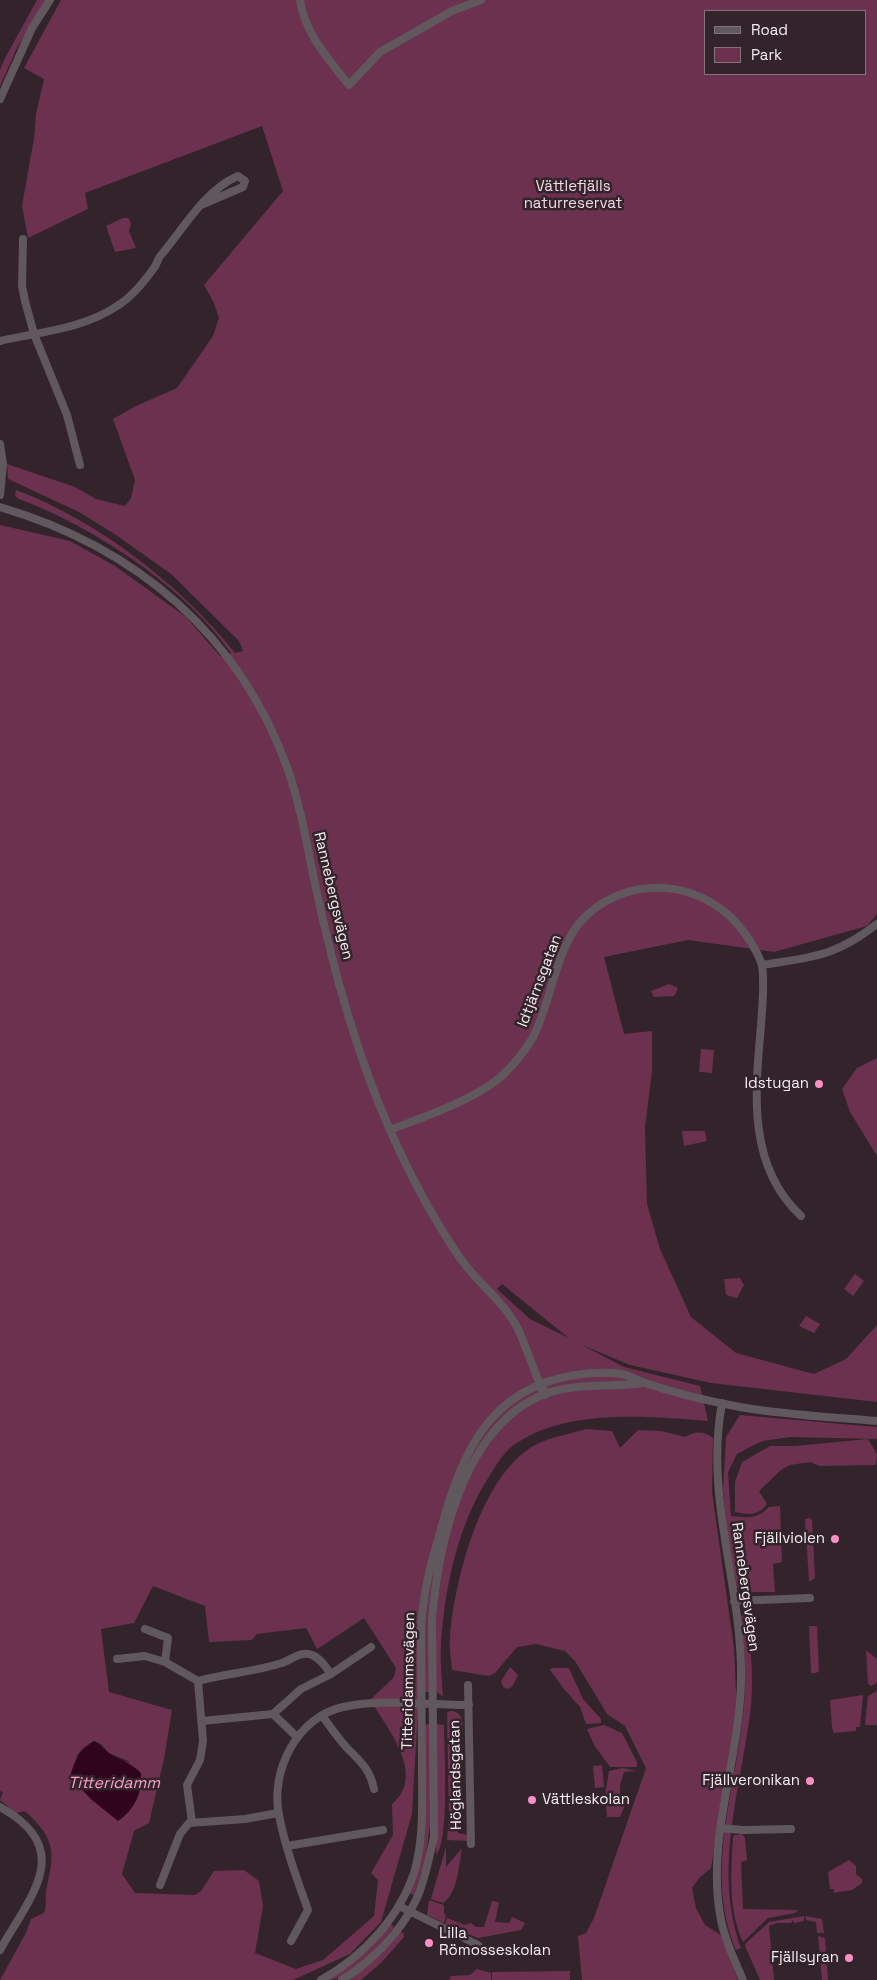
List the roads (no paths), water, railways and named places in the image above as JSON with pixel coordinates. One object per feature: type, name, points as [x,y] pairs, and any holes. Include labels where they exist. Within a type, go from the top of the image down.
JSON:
[{"type":"street","points":[[0,99],[32,28],[50,0]]},
{"type":"street","points":[[300,0],[302,17],[329,60],[349,85],[380,52],[452,11],[481,0]]},
{"type":"street","points":[[0,341],[79,323],[117,306],[145,280],[160,256],[168,249],[201,205],[213,192],[234,177],[241,176],[245,181],[243,187],[201,205]]},
{"type":"street","points":[[23,239],[22,286],[34,334],[67,416],[80,465]]},
{"type":"street","points":[[0,444],[3,464],[0,495]]},
{"type":"street","name":"Rannebergsvägen","points":[[0,508],[41,520],[70,532],[108,552],[147,578],[194,618],[224,653],[247,686],[265,716],[289,772],[324,928],[346,1010],[363,1063],[390,1130],[442,1231],[467,1268],[513,1321],[545,1394]]},
{"type":"street","name":"Idtjärnsgatan","points":[[390,1130],[472,1095],[496,1081],[510,1068],[532,1038],[573,930],[587,915],[606,901],[626,891],[670,887],[697,894],[712,902],[739,925],[762,965],[762,1008],[756,1090],[758,1128],[762,1148],[773,1177],[784,1196],[801,1216]]},
{"type":"street","points":[[762,965],[826,954],[857,940],[877,924]]},
{"type":"street","points":[[540,1384],[577,1375],[606,1373],[626,1375],[644,1383],[722,1403],[755,1409],[877,1421]]},
{"type":"street","points":[[545,1394],[589,1385],[644,1383]]},
{"type":"street","name":"Titteridammsvägen","points":[[321,1980],[338,1970],[367,1946],[399,1906],[414,1873],[419,1853],[423,1814],[421,1632],[426,1592],[434,1553],[455,1481],[471,1445],[487,1422],[507,1403],[540,1384]]},
{"type":"street","name":"Titteridammsvägen","points":[[342,1980],[371,1958],[410,1912],[416,1899],[434,1836],[434,1596],[443,1547],[456,1502],[471,1466],[493,1431],[521,1407],[545,1394]]},
{"type":"street","name":"Rannebergsvägen","points":[[722,1403],[718,1486],[722,1529],[740,1637],[741,1681],[735,1737],[720,1828],[717,1877],[721,1922],[743,1980]]},
{"type":"street","points":[[734,1601],[810,1598]]},
{"type":"street","points":[[146,1629],[168,1638],[165,1662]]},
{"type":"street","points":[[202,1721],[273,1714],[301,1689],[331,1674],[371,1648]]},
{"type":"street","points":[[117,1659],[145,1656],[165,1662],[198,1681],[226,1674],[254,1672],[303,1654],[311,1654],[325,1664],[331,1674]]},
{"type":"street","points":[[192,1822],[187,1785],[200,1760],[203,1741],[198,1681]]},
{"type":"street","name":"Höglandsgatan","points":[[468,1685],[471,1844]]},
{"type":"street","name":"Höglandsgatan","points":[[291,1941],[308,1910],[278,1813],[281,1771],[297,1737],[313,1720],[342,1707],[388,1703],[469,1705]]},
{"type":"street","points":[[273,1714],[297,1737]]},
{"type":"street","points":[[322,1716],[349,1750],[364,1764],[371,1775],[374,1789]]},
{"type":"street","points":[[0,1807],[22,1819],[36,1836],[41,1849],[41,1861],[39,1881],[0,1950]]},
{"type":"street","points":[[160,1885],[180,1834],[192,1822],[245,1819],[278,1813]]},
{"type":"street","points":[[720,1828],[743,1830],[791,1829]]},
{"type":"street","points":[[287,1846],[383,1830]]},
{"type":"street","points":[[399,1906],[478,1945],[484,1952]]},
{"type":"water","name":"Titteridamm","points":[[94,1741],[110,1754],[130,1764],[141,1773],[139,1794],[133,1806],[118,1821],[92,1800],[70,1777],[78,1756],[84,1748]]},
{"type":"place","name":"Idstugan","points":[[819,1084]]},
{"type":"place","name":"Fjällviolen","points":[[835,1539]]},
{"type":"place","name":"Fjällveronikan","points":[[810,1781]]},
{"type":"place","name":"Vättleskolan","points":[[532,1800]]},
{"type":"place","name":"Lilla Römosseskolan","points":[[429,1943]]},
{"type":"place","name":"Fjällsyran","points":[[849,1958]]},
{"type":"park label","name":"Vättlefjälls naturreservat","points":[[573,196]]}]
